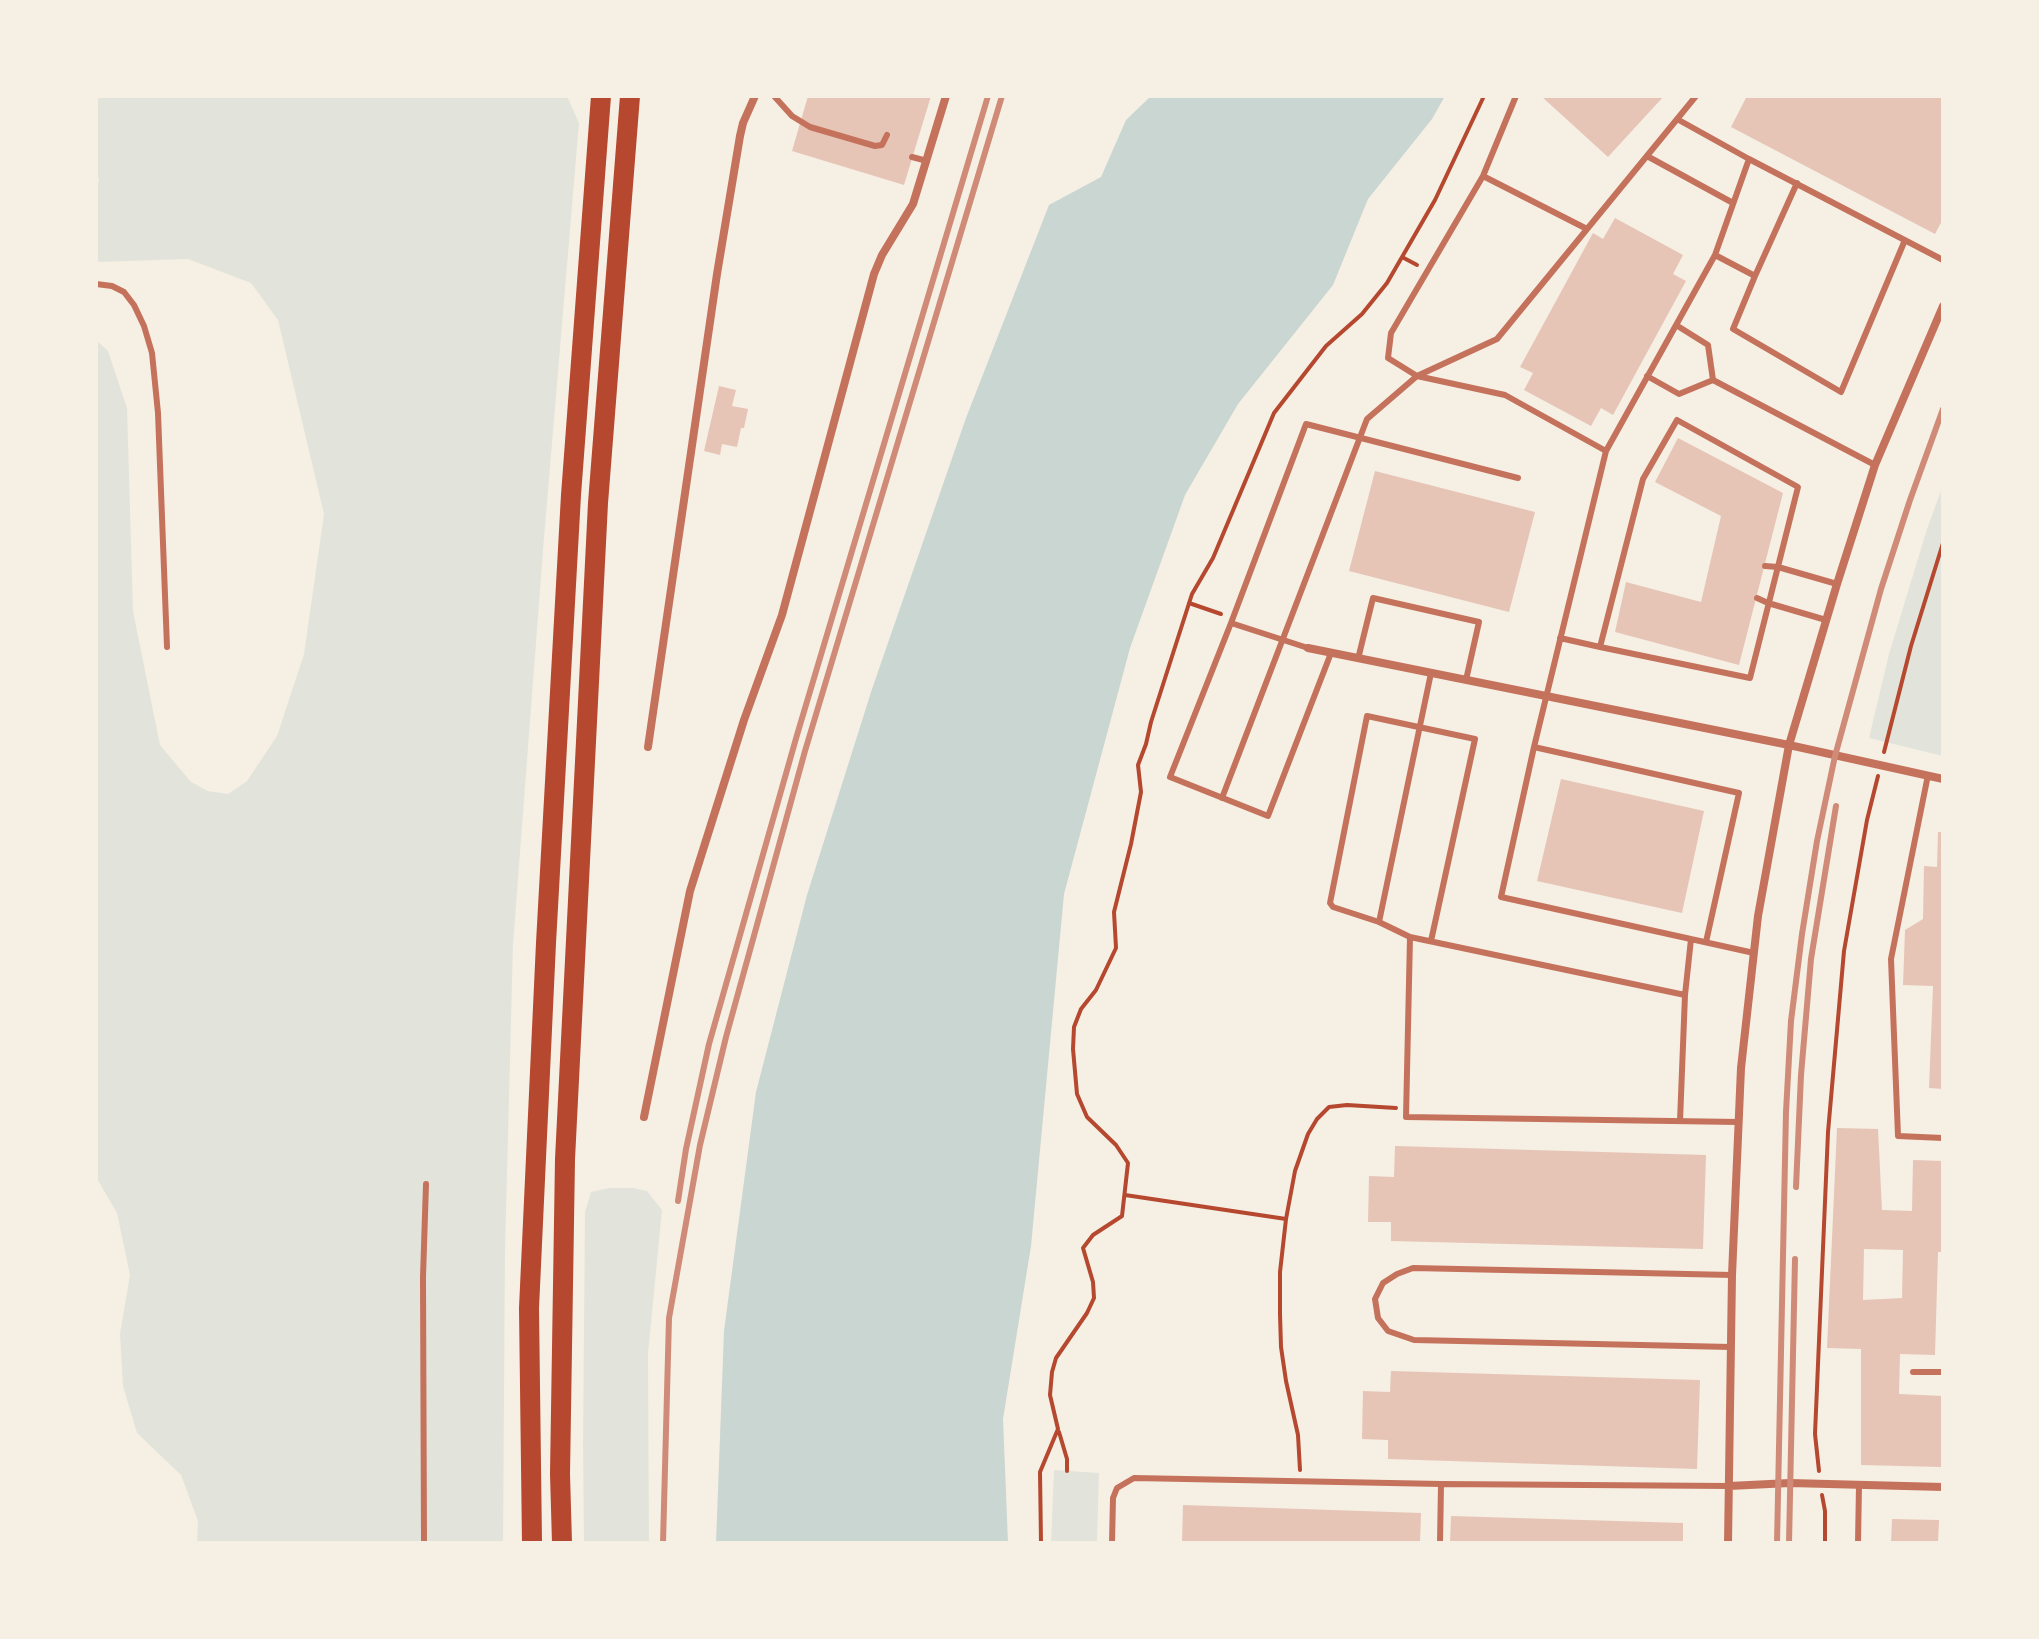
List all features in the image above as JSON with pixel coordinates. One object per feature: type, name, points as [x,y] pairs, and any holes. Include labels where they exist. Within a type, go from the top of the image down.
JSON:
[{"type":"highway","points":[[532,1543],[529,1292],[571,495],[601,96]]},
{"type":"highway","points":[[562,1543],[560,1474],[565,1143],[598,503],[630,96]]},
{"type":"street","points":[[648,747],[717,274],[740,136],[755,96]]},
{"type":"street","points":[[644,1117],[690,891],[753,694],[782,615],[874,274],[913,204],[946,96]]},
{"type":"street","points":[[1728,1543],[1738,1122],[1758,916],[1789,745],[1826,620],[1875,465],[1943,306]]},
{"type":"street","points":[[1308,648],[1943,779]]},
{"type":"street","points":[[1729,1486],[1778,1483],[1943,1487]]},
{"type":"lane","points":[[774,96],[800,123],[875,146],[882,145],[887,135]]},
{"type":"lane","points":[[1516,96],[1483,176],[1391,333],[1388,358],[1417,376],[1505,395],[1606,451]]},
{"type":"lane","points":[[1222,798],[1367,419],[1417,376],[1497,339],[1696,96]]},
{"type":"lane","points":[[1677,119],[1943,260]]},
{"type":"lane","points":[[1647,156],[1733,203]]},
{"type":"lane","points":[[912,157],[927,161]]},
{"type":"lane","points":[[1749,159],[1715,255],[1606,451],[1501,897],[1754,953]]},
{"type":"lane","points":[[1483,176],[1587,229]]},
{"type":"lane","points":[[1797,183],[1733,329],[1841,392],[1905,240]]},
{"type":"lane","points":[[1715,255],[1755,276]]},
{"type":"lane","points":[[96,284],[112,286],[124,292],[144,326],[152,353],[158,413],[167,647]]},
{"type":"lane","points":[[1676,325],[1708,345],[1713,380]]},
{"type":"lane","points":[[1647,376],[1679,394],[1713,380]]},
{"type":"lane","points":[[1713,380],[1875,465]]},
{"type":"lane","points":[[1560,638],[1600,647],[1750,678],[1798,487],[1677,420],[1643,479],[1600,647]]},
{"type":"lane","points":[[1331,653],[1268,816],[1170,777],[1306,424],[1518,478]]},
{"type":"lane","points":[[1765,566],[1837,584]]},
{"type":"lane","points":[[1358,659],[1373,598],[1479,622],[1466,680]]},
{"type":"lane","points":[[1757,598],[1826,620]]},
{"type":"lane","points":[[1231,623],[1308,648]]},
{"type":"lane","points":[[1379,922],[1431,673]]},
{"type":"lane","points":[[1431,941],[1475,739],[1367,716],[1330,903],[1333,907],[1379,922],[1410,937],[1685,995]]},
{"type":"lane","points":[[1534,747],[1739,793],[1706,942]]},
{"type":"lane","points":[[1928,775],[1891,959],[1891,974],[1898,1136],[1943,1138]]},
{"type":"lane","points":[[1410,937],[1406,1117],[1738,1122]]},
{"type":"lane","points":[[1680,1121],[1685,995],[1691,939]]},
{"type":"lane","points":[[424,1543],[423,1277],[426,1184]]},
{"type":"lane","points":[[1731,1347],[1414,1340],[1388,1331],[1378,1318],[1375,1299],[1383,1283],[1413,1268],[1732,1275]]},
{"type":"lane","points":[[1913,1372],[1943,1372]]},
{"type":"lane","points":[[1112,1543],[1113,1498],[1117,1488],[1134,1478],[1729,1486]]},
{"type":"lane","points":[[1440,1543],[1441,1484]]},
{"type":"lane","points":[[1858,1543],[1859,1485]]},
{"type":"path","points":[[1067,1471],[1067,1459],[1050,1395],[1056,1358],[1094,1298],[1093,1282],[1083,1248],[1093,1235],[1122,1216],[1128,1163],[1116,1145],[1087,1117],[1077,1094],[1074,1027],[1116,948],[1114,912],[1141,792],[1138,765],[1151,722],[1192,594],[1213,558],[1274,413],[1326,346],[1362,314],[1387,283],[1435,200],[1484,96]]},
{"type":"path","points":[[1825,1543],[1825,1511],[1815,1434],[1828,1132],[1844,951],[1880,765],[1911,646],[1943,543]]},
{"type":"path","points":[[1189,603],[1205,608]]},
{"type":"path","points":[[1300,1465],[1298,1435],[1281,1347],[1280,1272],[1295,1171],[1308,1134],[1329,1107],[1406,1108]]},
{"type":"path","points":[[1125,1195],[1286,1219]]},
{"type":"path","points":[[1041,1543],[1040,1472],[1058,1429]]},
{"type":"shaded area","points":[[96,96],[567,96],[579,123],[513,944],[505,1250],[503,1543],[197,1543],[198,1521],[181,1475],[137,1433],[123,1386],[120,1334],[130,1275],[117,1213],[96,1177],[96,340],[108,351],[127,408],[133,611],[160,745],[191,782],[208,791],[228,794],[247,781],[277,736],[304,654],[324,514],[278,320],[251,283],[188,259],[96,262],[96,189],[99,179],[96,175]]},
{"type":"shaded area","points":[[1151,96],[1445,96],[1432,119],[1368,199],[1333,285],[1238,404],[1185,495],[1130,648],[1064,894],[1031,1246],[1003,1419],[1008,1543],[716,1543],[724,1331],[756,1092],[807,895],[872,689],[966,418],[1049,205],[1101,177],[1126,120]]},
{"type":"shaded area","points":[[1943,485],[1943,756],[1869,738],[1889,654]]},
{"type":"shaded area","points":[[609,1188],[647,1191],[662,1210],[648,1354],[649,1543],[584,1543],[585,1212],[591,1192]]},
{"type":"shaded area","points":[[1054,1470],[1099,1473],[1097,1543],[1051,1543]]},
{"type":"building","points":[[808,96],[931,96],[904,185],[792,151]]},
{"type":"building","points":[[1541,96],[1664,96],[1608,157]]},
{"type":"building","points":[[1747,96],[1943,96],[1943,219],[1935,234],[1731,127]]},
{"type":"building","points":[[1615,218],[1683,255],[1673,274],[1686,281],[1613,415],[1601,408],[1591,426],[1524,390],[1533,373],[1520,367],[1593,233],[1603,239]]},
{"type":"building","points":[[719,386],[736,390],[732,406],[748,409],[737,447],[722,444],[720,455],[704,451]]},
{"type":"building","points":[[1678,438],[1783,493],[1739,665],[1615,632],[1626,582],[1701,602],[1721,516],[1655,482]]},
{"type":"building","points":[[1375,471],[1535,512],[1509,612],[1349,571]]},
{"type":"building","points":[[1561,779],[1704,811],[1682,913],[1537,881]]},
{"type":"building","points":[[1938,832],[1943,832],[1943,1089],[1929,1088],[1933,986],[1903,985],[1905,930],[1923,919],[1924,866],[1937,867]]},
{"type":"building","points":[[1837,1128],[1878,1129],[1882,1210],[1912,1211],[1913,1160],[1943,1161],[1943,1252],[1938,1252],[1935,1355],[1900,1354],[1899,1394],[1943,1396],[1941,1467],[1861,1465],[1861,1349],[1827,1348]],"holes":[[[1864,1249],[1903,1250],[1902,1298],[1863,1300]]]},
{"type":"building","points":[[1395,1146],[1706,1155],[1703,1249],[1391,1241],[1391,1222],[1368,1222],[1369,1176],[1394,1177]]},
{"type":"building","points":[[1391,1371],[1700,1380],[1697,1469],[1388,1459],[1388,1440],[1362,1439],[1363,1391],[1390,1392]]},
{"type":"building","points":[[1183,1505],[1421,1513],[1420,1543],[1182,1543]]},
{"type":"building","points":[[1451,1516],[1683,1523],[1683,1543],[1450,1543]]},
{"type":"building","points":[[1892,1519],[1939,1520],[1938,1543],[1891,1543]]},
{"type":"railway","points":[[678,1201],[709,1044],[797,735],[988,96]]},
{"type":"railway","points":[[663,1543],[669,1318],[700,1145],[726,1037],[805,751],[1002,96]]},
{"type":"railway","points":[[1777,1543],[1786,1112],[1791,1021],[1802,934],[1835,756],[1881,589],[1943,409]]},
{"type":"railway","points":[[1796,1187],[1811,959],[1836,806]]},
{"type":"railway","points":[[1789,1543],[1795,1259]]}]
